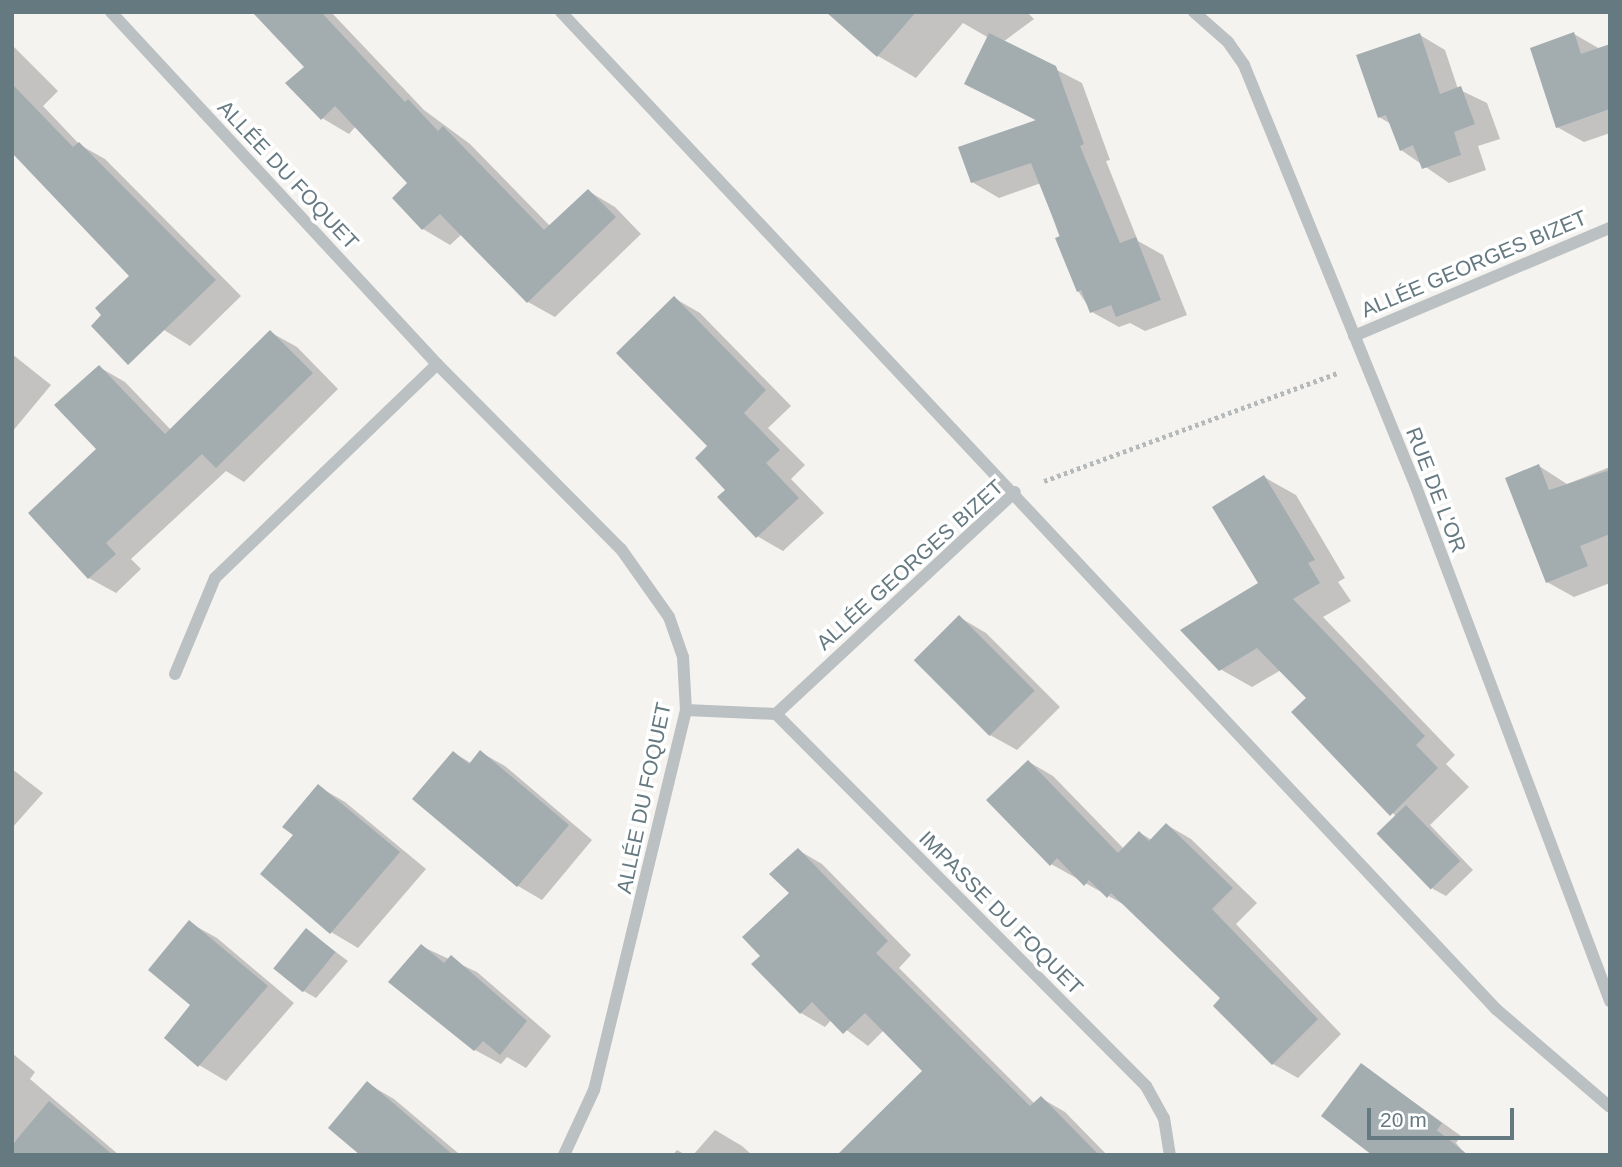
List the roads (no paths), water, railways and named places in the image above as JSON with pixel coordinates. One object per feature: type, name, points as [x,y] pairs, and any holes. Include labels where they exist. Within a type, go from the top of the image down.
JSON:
[{"type":"street","name":"ALLÉE DU FOQUET","points":[[111,12],[437,364],[621,549],[650,586],[669,617],[683,657],[686,710],[594,1090],[564,1155]]},
{"type":"street","points":[[561,12],[1015,492],[1496,1009],[1610,1107]]},
{"type":"street","name":"RUE DE L'OR","points":[[1194,12],[1227,42],[1244,65],[1365,363],[1610,1001]]},
{"type":"street","name":"ALLÉE GEORGES BIZET","points":[[1354,336],[1610,228]]},
{"type":"street","points":[[175,674],[215,578],[437,364]]},
{"type":"street","name":"ALLÉE GEORGES BIZET","points":[[776,714],[1015,492]]},
{"type":"street","points":[[686,710],[776,714]]},
{"type":"street","name":"IMPASSE DU FOQUET","points":[[776,714],[1146,1086],[1164,1118],[1170,1155]]}]
